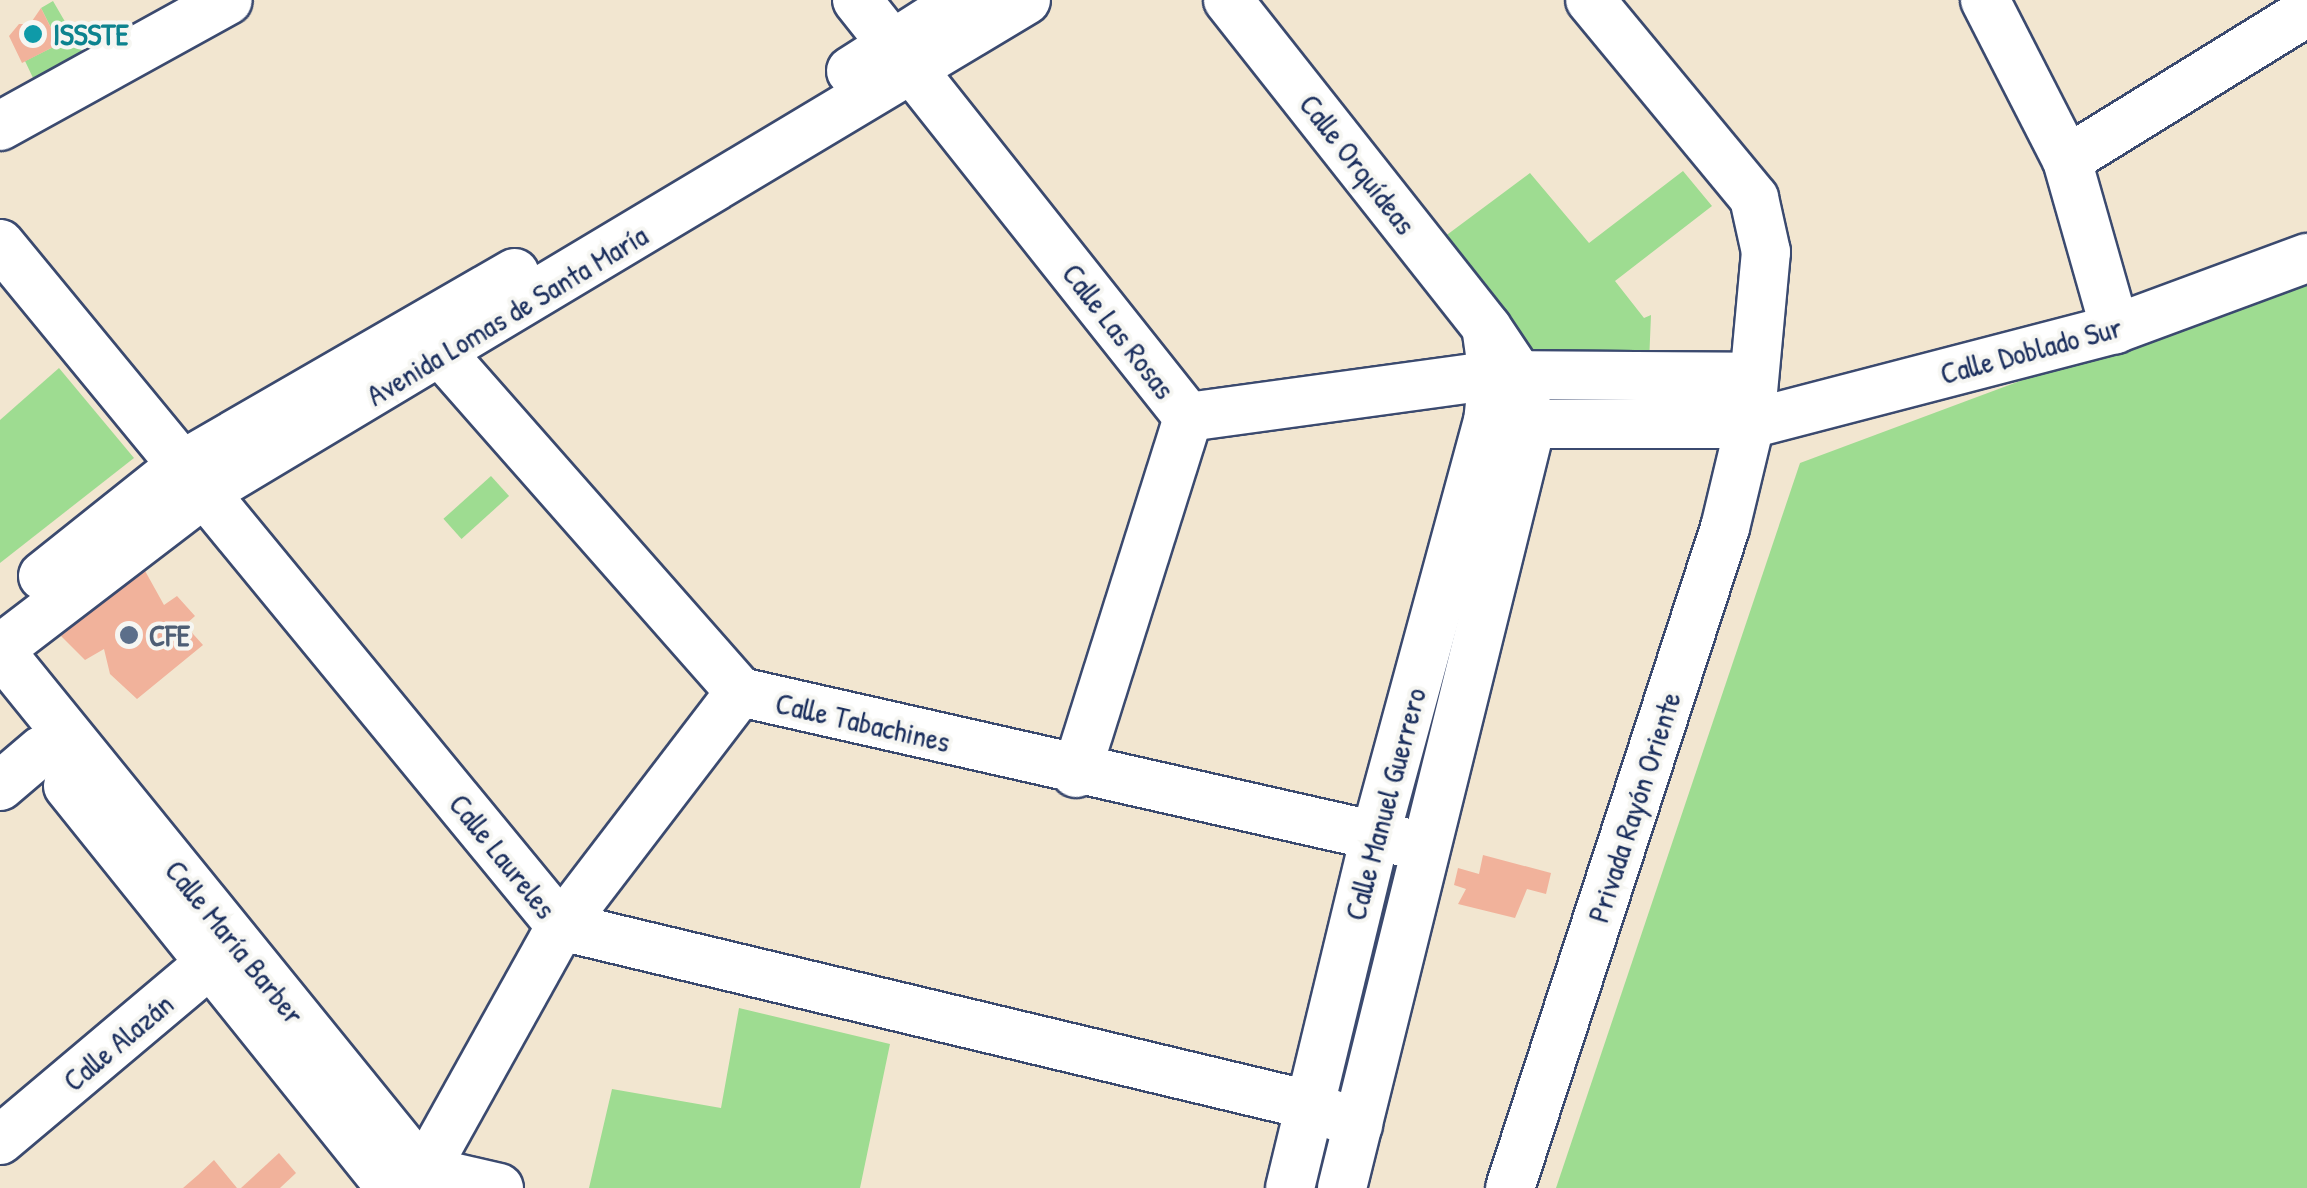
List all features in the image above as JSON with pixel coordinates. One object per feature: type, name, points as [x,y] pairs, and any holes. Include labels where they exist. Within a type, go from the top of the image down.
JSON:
[{"type":"street","points":[[0,126],[228,0]]},
{"type":"street","name":"Calle Las Rosas","points":[[856,0],[1188,417],[1076,772]]},
{"type":"street","name":"Avenida Lomas de Santa María","points":[[0,650],[194,478],[443,355],[904,59],[962,0]]},
{"type":"street","name":"Avenida Lomas de Santa María","points":[[0,610],[194,478],[904,59],[1026,0]]},
{"type":"street","name":"Calle Orquídeas","points":[[1228,0],[1487,328],[1508,378]]},
{"type":"street","name":"Privada Rayón Oriente","points":[[1510,1188],[1725,528],[1750,424],[1766,252],[1754,198],[1590,0]]},
{"type":"street","points":[[1985,0],[2067,160],[2116,329]]},
{"type":"street","points":[[2067,160],[2307,12]]},
{"type":"street","name":"Calle Laureles","points":[[0,244],[560,926],[1309,1105],[1358,1125]]},
{"type":"street","name":"Calle Doblado Sur","points":[[1750,424],[2116,329],[2307,258]]},
{"type":"street","name":"Calle Tabachines","points":[[443,355],[740,692],[1076,772],[1376,833],[1424,847]]},
{"type":"street","points":[[1188,417],[1508,378],[1754,377]]},
{"type":"street","name":"Calle Manuel Guerrero","points":[[1342,1188],[1424,847],[1509,425],[1508,378]]},
{"type":"street","points":[[1509,425],[1750,424]]},
{"type":"street","name":"Calle Manuel Guerrero","points":[[1290,1188],[1376,833],[1509,425]]},
{"type":"street","name":"Calle María Barber","points":[[0,650],[221,955]]},
{"type":"street","points":[[499,1188],[409,1182],[560,926],[740,692]]},
{"type":"street","name":"Calle María Barber","points":[[0,701],[221,955],[409,1182]]},
{"type":"street","points":[[0,786],[41,751]]},
{"type":"street","name":"Calle Alazán","points":[[0,1140],[221,955]]},
{"type":"green space","points":[[53,1],[82,51],[34,80],[25,61],[59,44],[41,8]]},
{"type":"green space","points":[[1683,171],[1712,206],[1615,281],[1644,318],[1651,315],[1649,363],[1533,362],[1440,240],[1530,173],[1589,243]]},
{"type":"green space","points":[[2307,274],[2307,1188],[1556,1188],[1800,463]]},
{"type":"green space","points":[[59,368],[134,458],[0,563],[0,420]]},
{"type":"green space","points":[[491,476],[509,496],[462,539],[443,519]]},
{"type":"green space","points":[[739,1008],[890,1044],[860,1188],[589,1188],[612,1089],[721,1108]]},
{"type":"building","name":"ISSSTE","points":[[41,8],[59,44],[22,63],[9,36],[19,24],[30,24]]},
{"type":"building","name":"CFE","points":[[144,569],[164,605],[177,596],[195,616],[185,625],[203,645],[137,699],[110,674],[104,649],[85,660],[61,636]]},
{"type":"building","points":[[1483,855],[1551,873],[1546,894],[1527,889],[1515,918],[1458,904],[1466,889],[1454,885],[1458,868],[1479,874]]},
{"type":"building","points":[[279,1153],[296,1173],[280,1188],[241,1188]]},
{"type":"building","points":[[214,1160],[237,1188],[183,1188],[198,1175]]},
{"type":"place","name":"ISSSTE","points":[[33,34]]},
{"type":"place","name":"CFE","points":[[129,635]]}]
